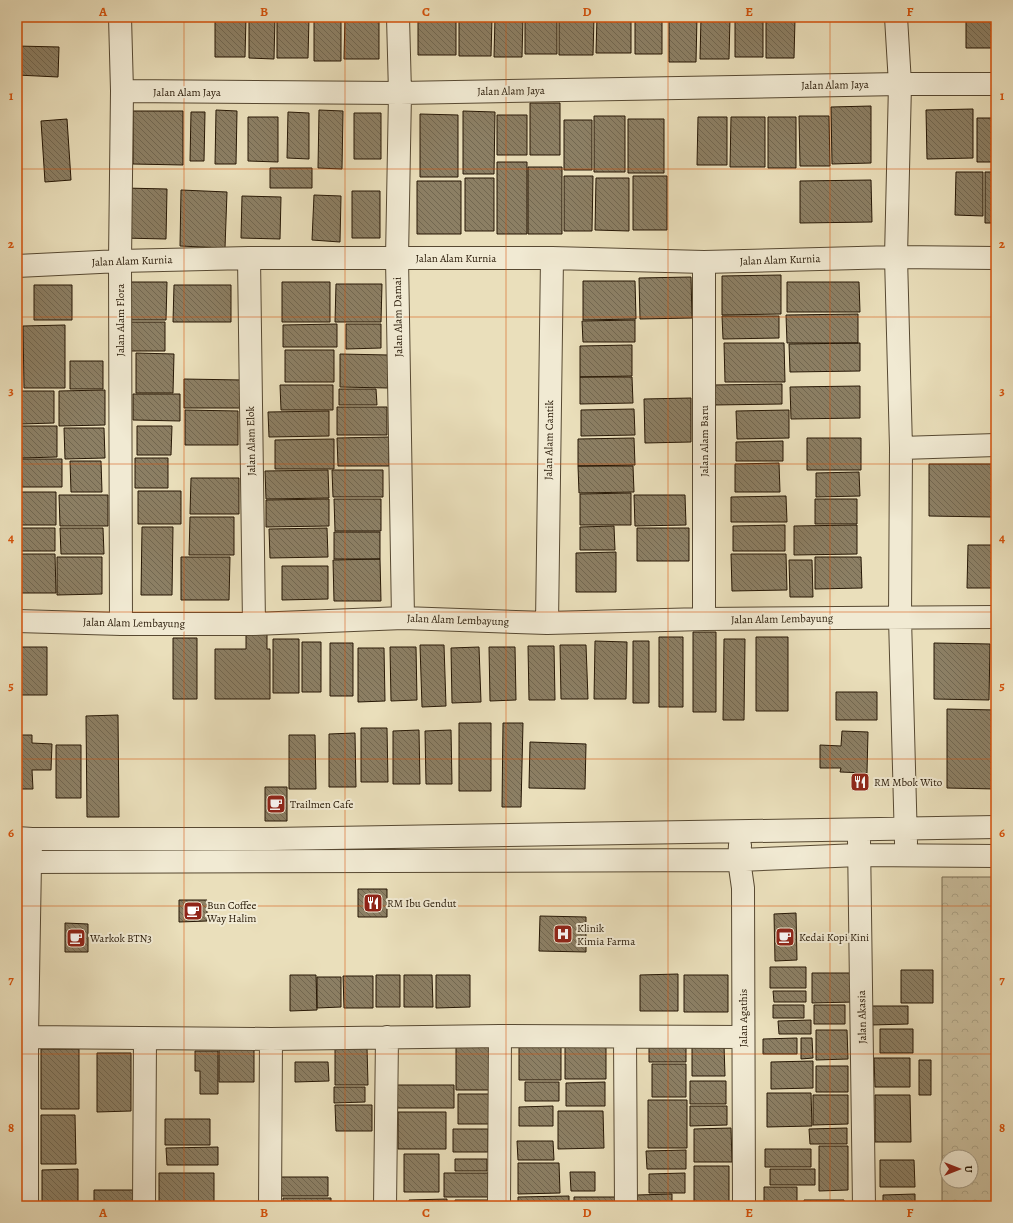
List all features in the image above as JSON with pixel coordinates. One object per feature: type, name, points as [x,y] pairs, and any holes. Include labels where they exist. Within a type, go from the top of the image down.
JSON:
[{"type":"street","name":"Jalan Alam Flora","points":[[120,17],[122,91],[120,261],[121,624]]},
{"type":"street","name":"Jalan Alam Damai","points":[[398,17],[400,93],[397,258],[403,618]]},
{"type":"street","points":[[896,17],[900,84],[896,256],[901,448],[900,618],[907,856]]},
{"type":"street","name":"Jalan Alam Jaya","points":[[122,91],[400,93],[900,84],[996,84]]},
{"type":"street","name":"Jalan Alam Kurnia","points":[[17,266],[120,261],[249,258],[552,258],[704,262],[896,256],[996,258]]},
{"type":"street","name":"Jalan Alam Elok","points":[[249,258],[254,624]]},
{"type":"street","name":"Jalan Alam Cantik","points":[[547,623],[552,258]]},
{"type":"street","name":"Jalan Alam Baru","points":[[704,262],[704,619]]},
{"type":"street","points":[[901,448],[996,445]]},
{"type":"street","name":"Jalan Alam Lembayung","points":[[17,621],[121,624],[254,624],[403,618],[547,623],[704,619],[996,617]]},
{"type":"street","points":[[27,1206],[25,839],[272,840],[996,827]]},
{"type":"street","name":"Jalan Akasia","points":[[860,829],[859,855],[864,1206]]},
{"type":"street","name":"Jalan Agathis","points":[[740,831],[739,860],[743,888],[744,1206]]},
{"type":"street","points":[[24,861],[739,860],[859,855],[996,856]]},
{"type":"street","points":[[27,1037],[145,1039],[500,1036],[743,1037]]},
{"type":"street","points":[[499,1206],[500,1036]]},
{"type":"street","points":[[385,1206],[387,1037]]},
{"type":"street","points":[[625,1037],[626,1206]]},
{"type":"street","points":[[144,1206],[145,1039]]},
{"type":"street","points":[[270,1206],[271,1039]]},
{"type":"green space","points":[[942,877],[996,877],[996,1206],[942,1206],[942,1189],[979,1189],[979,1149],[942,1149]]},
{"type":"building","points":[[215,17],[246,17],[245,57],[215,57]]},
{"type":"building","points":[[249,17],[275,17],[274,59],[249,58]]},
{"type":"building","points":[[277,17],[309,17],[308,58],[277,58]]},
{"type":"building","points":[[314,17],[341,17],[341,61],[314,61]]},
{"type":"building","points":[[345,17],[379,17],[379,59],[344,59]]},
{"type":"building","points":[[418,17],[456,17],[456,55],[418,55]]},
{"type":"building","points":[[459,17],[492,17],[491,56],[459,56]]},
{"type":"building","points":[[495,17],[523,17],[522,57],[494,57]]},
{"type":"building","points":[[525,17],[557,17],[557,54],[525,54]]},
{"type":"building","points":[[559,17],[594,17],[593,55],[559,55]]},
{"type":"building","points":[[597,17],[631,17],[631,53],[596,53]]},
{"type":"building","points":[[635,17],[662,17],[662,54],[635,54]]},
{"type":"building","points":[[669,17],[697,17],[696,62],[669,62]]},
{"type":"building","points":[[701,17],[730,17],[729,59],[700,59]]},
{"type":"building","points":[[735,17],[763,18],[763,57],[735,57]]},
{"type":"building","points":[[966,17],[994,17],[993,48],[966,48]]},
{"type":"building","points":[[766,19],[795,19],[794,58],[766,58]]},
{"type":"building","points":[[17,46],[59,47],[58,77],[17,75]]},
{"type":"building","points":[[530,103],[560,103],[560,155],[530,155]]},
{"type":"building","points":[[871,106],[871,163],[832,164],[831,107]]},
{"type":"building","points":[[973,109],[973,158],[927,159],[926,110]]},
{"type":"building","points":[[216,110],[237,111],[236,164],[215,164]]},
{"type":"building","points":[[319,110],[343,111],[342,169],[318,168]]},
{"type":"building","points":[[133,111],[183,111],[183,165],[133,164]]},
{"type":"building","points":[[463,111],[495,112],[494,174],[463,174]]},
{"type":"building","points":[[191,112],[205,112],[204,161],[190,161]]},
{"type":"building","points":[[288,112],[309,113],[309,159],[287,158]]},
{"type":"building","points":[[354,113],[381,113],[381,159],[354,159]]},
{"type":"building","points":[[420,114],[458,115],[458,177],[420,177]]},
{"type":"building","points":[[497,115],[527,115],[527,155],[497,155]]},
{"type":"building","points":[[594,116],[625,116],[625,172],[594,172]]},
{"type":"building","points":[[799,116],[829,116],[830,166],[800,166]]},
{"type":"building","points":[[248,117],[278,117],[278,162],[248,161]]},
{"type":"building","points":[[698,117],[727,117],[727,165],[697,165]]},
{"type":"building","points":[[731,117],[765,117],[765,167],[730,167]]},
{"type":"building","points":[[768,117],[796,117],[796,168],[768,168]]},
{"type":"building","points":[[977,118],[996,118],[996,162],[977,162]]},
{"type":"building","points":[[67,119],[71,180],[45,182],[41,121]]},
{"type":"building","points":[[628,119],[664,119],[664,173],[628,173]]},
{"type":"building","points":[[564,120],[592,120],[592,170],[564,170]]},
{"type":"building","points":[[497,162],[527,162],[527,234],[497,234]]},
{"type":"building","points":[[528,167],[562,167],[562,234],[528,234]]},
{"type":"building","points":[[270,168],[312,168],[312,188],[270,188]]},
{"type":"building","points":[[956,172],[983,172],[983,216],[955,215]]},
{"type":"building","points":[[985,172],[996,172],[996,223],[985,223]]},
{"type":"building","points":[[564,176],[593,176],[592,231],[564,231]]},
{"type":"building","points":[[633,176],[667,176],[667,230],[633,230]]},
{"type":"building","points":[[465,178],[494,178],[494,231],[465,231]]},
{"type":"building","points":[[596,178],[629,178],[629,231],[595,230]]},
{"type":"building","points":[[871,180],[872,222],[800,223],[800,181]]},
{"type":"building","points":[[417,181],[461,181],[461,234],[417,234]]},
{"type":"building","points":[[124,188],[167,189],[166,239],[123,238]]},
{"type":"building","points":[[181,190],[227,192],[225,248],[180,246]]},
{"type":"building","points":[[352,191],[380,191],[380,238],[352,238]]},
{"type":"building","points":[[314,195],[341,196],[340,242],[312,240]]},
{"type":"building","points":[[242,196],[281,197],[280,239],[241,238]]},
{"type":"building","points":[[781,275],[781,314],[722,315],[722,276]]},
{"type":"building","points":[[691,277],[692,318],[640,319],[639,278]]},
{"type":"building","points":[[583,281],[635,281],[636,319],[583,320]]},
{"type":"building","points":[[129,282],[167,282],[166,320],[129,320]]},
{"type":"building","points":[[282,282],[330,282],[330,322],[282,322]]},
{"type":"building","points":[[787,282],[859,282],[860,312],[787,312]]},
{"type":"building","points":[[336,284],[382,284],[381,322],[335,322]]},
{"type":"building","points":[[34,285],[72,285],[72,320],[34,320]]},
{"type":"building","points":[[174,285],[231,285],[231,322],[173,322]]},
{"type":"building","points":[[858,314],[858,343],[787,343],[786,315]]},
{"type":"building","points":[[722,316],[779,316],[779,338],[723,339]]},
{"type":"building","points":[[635,320],[635,342],[583,342],[582,321]]},
{"type":"building","points":[[131,322],[165,322],[165,351],[131,351]]},
{"type":"building","points":[[337,324],[337,347],[283,347],[283,325]]},
{"type":"building","points":[[346,324],[381,324],[381,348],[346,349]]},
{"type":"building","points":[[65,325],[65,388],[24,388],[23,326]]},
{"type":"building","points":[[724,343],[784,343],[785,382],[725,382]]},
{"type":"building","points":[[860,343],[860,371],[790,372],[789,344]]},
{"type":"building","points":[[632,345],[632,376],[580,377],[580,346]]},
{"type":"building","points":[[285,350],[334,350],[334,382],[285,382]]},
{"type":"building","points":[[136,353],[174,354],[173,393],[136,393]]},
{"type":"building","points":[[340,354],[388,355],[388,388],[340,387]]},
{"type":"building","points":[[70,361],[103,361],[103,389],[70,389]]},
{"type":"building","points":[[580,377],[632,377],[633,403],[580,404]]},
{"type":"building","points":[[184,379],[242,380],[241,408],[184,408]]},
{"type":"building","points":[[782,384],[782,404],[714,405],[714,385]]},
{"type":"building","points":[[280,385],[333,385],[333,410],[281,410]]},
{"type":"building","points":[[860,386],[860,418],[791,419],[790,387]]},
{"type":"building","points":[[339,389],[376,389],[377,405],[339,405]]},
{"type":"building","points":[[105,390],[105,425],[59,426],[59,391]]},
{"type":"building","points":[[21,391],[54,391],[54,423],[21,424]]},
{"type":"building","points":[[133,394],[180,394],[180,421],[133,420]]},
{"type":"building","points":[[691,398],[691,442],[645,443],[644,399]]},
{"type":"building","points":[[337,407],[387,407],[387,435],[337,435]]},
{"type":"building","points":[[634,409],[635,435],[581,436],[581,410]]},
{"type":"building","points":[[185,410],[238,411],[238,445],[185,445]]},
{"type":"building","points":[[789,410],[789,438],[737,439],[736,411]]},
{"type":"building","points":[[329,411],[329,436],[269,437],[268,412]]},
{"type":"building","points":[[20,426],[57,426],[57,457],[21,458]]},
{"type":"building","points":[[137,426],[172,426],[171,455],[137,455]]},
{"type":"building","points":[[64,428],[104,428],[105,458],[65,459]]},
{"type":"building","points":[[389,437],[389,466],[338,466],[337,438]]},
{"type":"building","points":[[634,438],[635,465],[578,466],[578,439]]},
{"type":"building","points":[[807,438],[861,438],[861,470],[807,470]]},
{"type":"building","points":[[334,439],[334,469],[275,469],[275,440]]},
{"type":"building","points":[[783,441],[783,461],[736,461],[736,442]]},
{"type":"building","points":[[135,458],[168,458],[168,488],[135,488]]},
{"type":"building","points":[[21,459],[62,459],[62,487],[22,487]]},
{"type":"building","points":[[70,461],[101,461],[102,492],[71,492]]},
{"type":"building","points":[[779,463],[780,492],[735,492],[735,464]]},
{"type":"building","points":[[929,464],[993,464],[992,517],[929,516]]},
{"type":"building","points":[[578,466],[633,466],[634,492],[579,493]]},
{"type":"building","points":[[328,470],[329,498],[266,499],[265,471]]},
{"type":"building","points":[[332,470],[383,470],[383,497],[333,497]]},
{"type":"building","points":[[859,472],[860,496],[816,497],[816,473]]},
{"type":"building","points":[[191,478],[239,478],[239,514],[190,514]]},
{"type":"building","points":[[138,491],[181,491],[181,524],[138,524]]},
{"type":"building","points":[[21,492],[56,492],[56,525],[21,525]]},
{"type":"building","points":[[631,493],[631,525],[580,525],[580,494]]},
{"type":"building","points":[[59,495],[108,495],[108,526],[60,526]]},
{"type":"building","points":[[634,495],[685,495],[686,525],[635,526]]},
{"type":"building","points":[[786,496],[787,522],[731,522],[731,497]]},
{"type":"building","points":[[329,499],[329,526],[266,527],[266,500]]},
{"type":"building","points":[[334,499],[381,499],[381,531],[335,531]]},
{"type":"building","points":[[815,499],[857,499],[857,524],[815,524]]},
{"type":"building","points":[[190,517],[234,517],[234,555],[189,555]]},
{"type":"building","points":[[785,525],[785,551],[733,551],[733,526]]},
{"type":"building","points":[[857,525],[857,554],[794,555],[794,526]]},
{"type":"building","points":[[614,526],[615,550],[580,550],[580,527]]},
{"type":"building","points":[[142,527],[173,527],[172,595],[141,595]]},
{"type":"building","points":[[19,528],[55,528],[55,551],[19,551]]},
{"type":"building","points":[[60,528],[103,528],[104,554],[61,554]]},
{"type":"building","points":[[327,528],[328,557],[270,558],[269,529]]},
{"type":"building","points":[[637,528],[689,528],[689,561],[637,561]]},
{"type":"building","points":[[334,532],[380,532],[380,559],[334,559]]},
{"type":"building","points":[[968,545],[996,545],[996,588],[967,588]]},
{"type":"building","points":[[616,552],[616,592],[576,592],[576,553]]},
{"type":"building","points":[[17,554],[55,554],[56,593],[18,593]]},
{"type":"building","points":[[731,554],[786,554],[787,590],[732,591]]},
{"type":"building","points":[[57,557],[102,557],[102,594],[57,595]]},
{"type":"building","points":[[181,557],[230,557],[229,600],[181,600]]},
{"type":"building","points":[[815,557],[861,557],[862,588],[815,589]]},
{"type":"building","points":[[380,559],[381,601],[334,601],[333,560]]},
{"type":"building","points":[[789,560],[812,560],[813,597],[790,597]]},
{"type":"building","points":[[282,566],[328,566],[328,599],[282,600]]},
{"type":"building","points":[[693,632],[716,632],[716,712],[693,712]]},
{"type":"building","points":[[246,634],[267,634],[267,649],[270,649],[270,699],[215,699],[215,649],[246,649]]},
{"type":"building","points":[[659,637],[683,637],[683,707],[659,707]]},
{"type":"building","points":[[756,637],[788,637],[788,711],[756,711]]},
{"type":"building","points":[[173,638],[197,638],[197,699],[173,699]]},
{"type":"building","points":[[273,639],[299,639],[299,693],[273,693]]},
{"type":"building","points":[[724,639],[745,639],[744,720],[723,720]]},
{"type":"building","points":[[595,641],[627,642],[626,699],[594,699]]},
{"type":"building","points":[[633,641],[649,641],[649,703],[633,703]]},
{"type":"building","points":[[302,642],[321,642],[321,692],[302,692]]},
{"type":"building","points":[[330,643],[353,643],[353,696],[330,696]]},
{"type":"building","points":[[934,643],[990,644],[989,700],[934,699]]},
{"type":"building","points":[[993,643],[996,643],[996,701],[992,701]]},
{"type":"building","points":[[420,645],[444,645],[446,706],[422,707]]},
{"type":"building","points":[[560,645],[586,645],[588,699],[561,699]]},
{"type":"building","points":[[17,646],[47,647],[47,695],[20,695],[20,713],[17,713]]},
{"type":"building","points":[[528,646],[554,646],[555,700],[529,700]]},
{"type":"building","points":[[390,647],[416,647],[417,700],[391,701]]},
{"type":"building","points":[[479,647],[481,702],[452,703],[451,648]]},
{"type":"building","points":[[489,647],[515,647],[516,700],[490,701]]},
{"type":"building","points":[[358,648],[384,648],[385,701],[358,702]]},
{"type":"building","points":[[836,692],[877,692],[877,720],[836,720]]},
{"type":"building","points":[[947,709],[996,710],[996,789],[947,788]]},
{"type":"building","points":[[118,715],[119,817],[87,817],[86,716]]},
{"type":"building","points":[[459,723],[491,723],[491,791],[459,791]]},
{"type":"building","points":[[503,723],[523,723],[521,807],[502,807]]},
{"type":"building","points":[[361,728],[387,728],[388,782],[361,782]]},
{"type":"building","points":[[419,730],[420,784],[393,784],[393,731]]},
{"type":"building","points":[[451,730],[452,784],[426,784],[425,731]]},
{"type":"building","points":[[842,731],[868,732],[867,773],[840,772],[841,768],[820,768],[820,745],[841,746]]},
{"type":"building","points":[[355,733],[356,787],[329,787],[329,734]]},
{"type":"building","points":[[17,735],[32,735],[32,743],[52,744],[51,770],[32,770],[33,789],[17,789]]},
{"type":"building","points":[[289,735],[315,735],[316,789],[289,789]]},
{"type":"building","points":[[530,742],[586,744],[585,789],[529,788]]},
{"type":"building","points":[[56,745],[81,745],[81,798],[56,798]]},
{"type":"building","name":"Trailmen Cafe","points":[[265,787],[287,787],[287,821],[265,821]]},
{"type":"building","name":"RM Ibu Gendut","points":[[358,889],[387,889],[387,917],[358,917]]},
{"type":"building","name":"Bun Coffee Way Halim","points":[[179,900],[207,900],[207,921],[179,922]]},
{"type":"building","name":"Kedai Kopi Kini","points":[[796,913],[797,960],[775,961],[774,914]]},
{"type":"building","name":"Klinik Kimia Farma","points":[[540,916],[586,917],[586,952],[539,951]]},
{"type":"building","name":"Warkok BTN3","points":[[65,923],[88,924],[88,952],[65,952]]},
{"type":"building","points":[[770,967],[806,967],[806,988],[770,988]]},
{"type":"building","points":[[901,970],[933,970],[933,1003],[901,1003]]},
{"type":"building","points":[[812,973],[853,973],[853,1002],[812,1003]]},
{"type":"building","points":[[678,974],[678,1011],[640,1011],[640,975]]},
{"type":"building","points":[[290,975],[316,975],[317,1010],[290,1011]]},
{"type":"building","points":[[376,975],[400,975],[400,1007],[376,1007]]},
{"type":"building","points":[[404,975],[432,975],[433,1007],[404,1007]]},
{"type":"building","points":[[436,975],[470,975],[470,1007],[436,1008]]},
{"type":"building","points":[[684,975],[728,975],[728,1012],[684,1012]]},
{"type":"building","points":[[343,976],[373,976],[373,1008],[344,1008]]},
{"type":"building","points":[[317,977],[341,977],[341,1007],[317,1008]]},
{"type":"building","points":[[773,991],[806,991],[806,1002],[774,1002]]},
{"type":"building","points":[[773,1005],[804,1005],[804,1018],[773,1018]]},
{"type":"building","points":[[814,1005],[845,1005],[845,1024],[814,1024]]},
{"type":"building","points":[[871,1006],[908,1006],[908,1024],[871,1025]]},
{"type":"building","points":[[811,1020],[811,1034],[779,1034],[778,1021]]},
{"type":"building","points":[[880,1029],[913,1029],[913,1053],[880,1053]]},
{"type":"building","points":[[816,1030],[847,1030],[848,1059],[816,1060]]},
{"type":"building","points":[[797,1038],[797,1054],[763,1054],[763,1039]]},
{"type":"building","points":[[801,1038],[812,1038],[813,1058],[801,1059]]},
{"type":"building","points":[[519,1042],[561,1042],[561,1080],[519,1080]]},
{"type":"building","points":[[649,1042],[686,1042],[686,1062],[649,1062]]},
{"type":"building","points":[[565,1044],[606,1044],[606,1079],[565,1079]]},
{"type":"building","points":[[692,1045],[724,1045],[725,1076],[692,1076]]},
{"type":"building","points":[[456,1046],[490,1046],[491,1090],[456,1090]]},
{"type":"building","points":[[367,1047],[368,1085],[335,1085],[335,1048]]},
{"type":"building","points":[[219,1048],[254,1048],[254,1082],[219,1082]]},
{"type":"building","points":[[41,1049],[79,1049],[79,1109],[41,1109]]},
{"type":"building","points":[[195,1051],[218,1051],[218,1094],[200,1094],[200,1071],[195,1071]]},
{"type":"building","points":[[97,1053],[131,1053],[131,1111],[97,1112]]},
{"type":"building","points":[[874,1058],[910,1058],[910,1087],[875,1087]]},
{"type":"building","points":[[919,1060],[931,1060],[931,1095],[919,1095]]},
{"type":"building","points":[[813,1061],[813,1088],[771,1089],[771,1062]]},
{"type":"building","points":[[295,1062],[328,1062],[329,1081],[295,1082]]},
{"type":"building","points":[[652,1064],[686,1064],[686,1097],[652,1097]]},
{"type":"building","points":[[816,1066],[848,1066],[848,1092],[816,1092]]},
{"type":"building","points":[[690,1081],[726,1081],[726,1104],[690,1104]]},
{"type":"building","points":[[525,1082],[559,1082],[559,1101],[525,1101]]},
{"type":"building","points":[[605,1082],[605,1106],[566,1106],[566,1083]]},
{"type":"building","points":[[396,1085],[454,1085],[454,1108],[396,1108]]},
{"type":"building","points":[[334,1087],[365,1087],[365,1102],[334,1103]]},
{"type":"building","points":[[767,1093],[811,1093],[812,1126],[767,1127]]},
{"type":"building","points":[[458,1094],[489,1094],[489,1124],[458,1124]]},
{"type":"building","points":[[813,1095],[848,1095],[848,1124],[813,1125]]},
{"type":"building","points":[[875,1095],[910,1095],[911,1142],[875,1142]]},
{"type":"building","points":[[648,1100],[687,1100],[687,1148],[648,1148]]},
{"type":"building","points":[[335,1105],[372,1105],[372,1131],[336,1131]]},
{"type":"building","points":[[553,1106],[553,1126],[519,1126],[519,1107]]},
{"type":"building","points":[[690,1106],[727,1106],[727,1125],[690,1126]]},
{"type":"building","points":[[558,1111],[603,1111],[604,1148],[558,1149]]},
{"type":"building","points":[[398,1112],[446,1112],[446,1149],[398,1149]]},
{"type":"building","points":[[41,1115],[75,1115],[76,1164],[41,1164]]},
{"type":"building","points":[[165,1119],[210,1119],[210,1145],[165,1145]]},
{"type":"building","points":[[731,1128],[732,1162],[694,1162],[694,1129]]},
{"type":"building","points":[[847,1128],[847,1144],[810,1144],[809,1129]]},
{"type":"building","points":[[453,1129],[488,1129],[488,1152],[453,1152]]},
{"type":"building","points":[[517,1141],[553,1141],[554,1160],[518,1160]]},
{"type":"building","points":[[819,1146],[848,1146],[848,1190],[819,1191]]},
{"type":"building","points":[[218,1147],[218,1165],[167,1165],[166,1148]]},
{"type":"building","points":[[765,1149],[811,1149],[811,1167],[765,1167]]},
{"type":"building","points":[[686,1150],[686,1169],[647,1169],[646,1151]]},
{"type":"building","points":[[404,1154],[439,1154],[439,1192],[404,1192]]},
{"type":"building","points":[[455,1159],[487,1159],[487,1171],[455,1171]]},
{"type":"building","points":[[880,1160],[914,1160],[915,1187],[880,1187]]},
{"type":"building","points":[[518,1163],[559,1163],[560,1193],[518,1194]]},
{"type":"building","points":[[694,1166],[729,1166],[729,1206],[694,1206]]},
{"type":"building","points":[[78,1169],[78,1206],[42,1206],[42,1170]]},
{"type":"building","points":[[770,1169],[815,1169],[815,1185],[770,1185]]},
{"type":"building","points":[[570,1172],[595,1172],[595,1191],[571,1191]]},
{"type":"building","points":[[159,1173],[214,1173],[214,1206],[159,1206]]},
{"type":"building","points":[[444,1173],[493,1173],[494,1197],[444,1197]]},
{"type":"building","points":[[685,1173],[685,1193],[649,1193],[649,1174]]},
{"type":"building","points":[[280,1177],[328,1177],[328,1196],[280,1196]]},
{"type":"building","points":[[764,1187],[797,1187],[797,1206],[764,1206]]},
{"type":"building","points":[[94,1190],[133,1190],[133,1206],[94,1206]]},
{"type":"building","points":[[672,1194],[672,1206],[637,1206],[637,1195]]},
{"type":"building","points":[[915,1194],[915,1206],[883,1206],[883,1195]]},
{"type":"building","points":[[569,1196],[569,1206],[518,1206],[518,1197]]},
{"type":"building","points":[[574,1197],[615,1197],[615,1206],[574,1206]]},
{"type":"building","points":[[283,1198],[331,1198],[331,1206],[283,1206]]},
{"type":"building","points":[[447,1199],[447,1206],[409,1206],[409,1200]]},
{"type":"building","points":[[455,1200],[489,1200],[489,1206],[455,1206]]},
{"type":"building","points":[[804,1200],[844,1200],[844,1206],[804,1206]]},
{"type":"place","name":"RM Mbok Wito","points":[[860,782]]},
{"type":"place","name":"Trailmen Cafe","points":[[276,804]]},
{"type":"place","name":"RM Ibu Gendut","points":[[373,903]]},
{"type":"place","name":"Bun Coffee Way Halim","points":[[193,911]]},
{"type":"place","name":"Klinik Kimia Farma","points":[[563,934]]},
{"type":"place","name":"Kedai Kopi Kini","points":[[785,937]]},
{"type":"place","name":"Warkok BTN3","points":[[76,938]]}]
